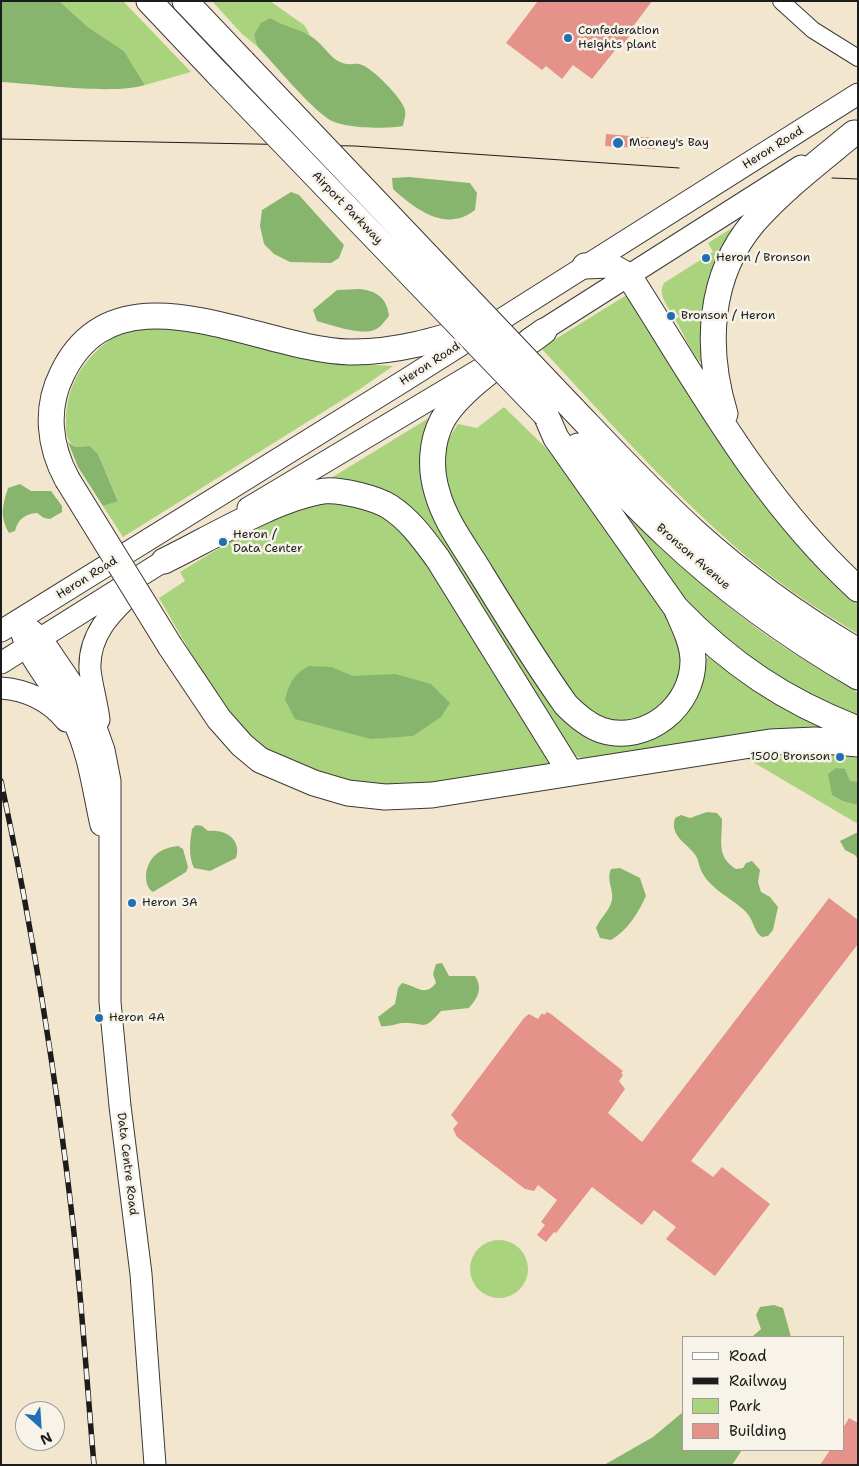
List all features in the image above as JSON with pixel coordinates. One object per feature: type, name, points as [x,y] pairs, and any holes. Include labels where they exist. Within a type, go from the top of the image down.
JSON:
[{"type":"highway","name":"Airport Parkway","points":[[149,1],[546,415]]},
{"type":"highway","name":"Airport Parkway","points":[[185,1],[573,409]]},
{"type":"highway","points":[[194,1],[218,36]]},
{"type":"highway","points":[[736,447],[720,396],[712,346],[714,313],[726,270],[737,246],[754,222],[777,198],[856,131]]},
{"type":"highway","points":[[585,266],[609,265],[629,276],[736,447],[791,521],[818,551],[858,590]]},
{"type":"highway","points":[[497,321],[405,348],[354,352],[301,346],[175,315],[142,315],[113,323],[84,342],[73,355],[56,385],[52,400],[51,432],[59,464],[170,646],[219,719],[242,745],[260,760],[328,789],[365,796],[432,795],[770,742],[815,740],[858,744]]},
{"type":"highway","points":[[544,331],[467,393],[443,419],[435,441],[433,466],[436,491],[447,516],[517,632],[566,706],[576,716],[600,730],[622,732],[646,728],[669,714],[678,704],[689,682],[693,658],[688,634],[676,608]]},
{"type":"highway","name":"Bronson Avenue","points":[[573,409],[668,506],[733,564],[821,629],[858,651]]},
{"type":"highway","points":[[546,415],[556,438],[676,608],[711,643],[761,681],[791,700],[858,729]]},
{"type":"highway","name":"Bronson Avenue","points":[[546,415],[666,535],[698,563],[766,618],[858,677]]},
{"type":"highway","points":[[164,561],[258,515],[310,494],[326,491],[352,493],[389,506],[415,528],[438,559],[570,772]]},
{"type":"main road","name":"Heron Road","points":[[10,626],[858,94]]},
{"type":"main road","points":[[1,662],[544,331],[856,131]]},
{"type":"main road","points":[[104,750],[90,671],[93,644],[104,622],[112,612],[164,561]]},
{"type":"main road","name":"Data Centre Road","points":[[10,626],[34,642],[88,710],[104,750],[110,781],[111,1009],[120,1106],[141,1274],[155,1465]]},
{"type":"main road","name":"Data Centre Road","points":[[34,642],[83,743],[109,862]]},
{"type":"main road","points":[[1,688],[28,692],[47,702],[61,715],[83,743]]},
{"type":"street","points":[[781,1],[813,30],[858,58]]},
{"type":"green space","points":[[1,1],[59,1],[88,27],[124,51],[145,85],[130,88],[94,89],[1,82]]},
{"type":"green space","points":[[59,1],[123,1],[191,72],[145,85],[124,51],[88,27]]},
{"type":"green space","points":[[212,1],[270,1],[304,25],[310,35],[284,27],[269,18],[254,35],[257,46],[242,34]]},
{"type":"green space","points":[[270,18],[312,37],[337,60],[346,64],[359,64],[371,70],[393,91],[403,105],[405,114],[403,126],[375,128],[353,126],[333,122],[318,111],[257,46],[254,35],[261,23]]},
{"type":"green space","points":[[409,177],[470,183],[477,193],[475,210],[464,217],[453,219],[431,216],[411,204],[393,189],[392,178]]},
{"type":"green space","points":[[291,192],[299,195],[344,245],[339,258],[331,263],[290,262],[274,254],[264,244],[260,226],[262,210]]},
{"type":"green space","points":[[748,218],[705,361],[700,362],[675,319],[679,317],[674,309],[670,311],[664,301],[662,287],[664,283],[713,252],[708,243]]},
{"type":"green space","points":[[360,289],[380,296],[386,304],[389,316],[379,327],[365,332],[344,329],[317,321],[313,310],[337,290]]},
{"type":"green space","points":[[625,296],[631,296],[858,598],[858,634],[794,593],[763,570],[708,523],[659,474],[541,348]]},
{"type":"green space","points":[[148,326],[173,327],[358,364],[393,366],[360,389],[123,537],[103,506],[118,500],[98,454],[90,446],[75,447],[68,438],[66,428],[67,407],[74,383],[95,352],[118,334]]},
{"type":"green space","points":[[504,407],[547,449],[573,479],[668,611],[686,666],[668,705],[631,723],[605,721],[576,703],[451,506],[442,449],[458,424],[477,428]]},
{"type":"green space","points":[[437,413],[425,474],[548,695],[610,739],[700,686],[706,658],[710,657],[836,729],[584,759],[573,755],[436,543],[331,478]]},
{"type":"green space","points":[[68,442],[75,447],[90,446],[98,454],[118,501],[103,506],[78,467]]},
{"type":"green space","points":[[20,484],[31,491],[51,491],[62,506],[62,512],[50,519],[44,518],[37,513],[29,515],[20,520],[15,531],[9,533],[3,517],[4,501],[8,488]]},
{"type":"green space","points":[[321,503],[352,504],[390,516],[423,550],[558,763],[435,787],[363,789],[271,755],[234,719],[210,686],[159,598],[185,581],[180,572],[260,523],[295,505]]},
{"type":"green space","points":[[626,515],[698,581],[743,618],[785,648],[858,693],[858,721],[782,686],[691,610],[622,518]]},
{"type":"green space","points":[[309,666],[331,667],[353,676],[395,674],[431,684],[450,703],[441,717],[413,736],[371,739],[295,719],[285,700],[290,684],[299,672]]},
{"type":"green space","points":[[807,747],[811,751],[858,758],[858,824],[746,758]]},
{"type":"green space","points":[[836,768],[845,769],[850,781],[858,782],[858,805],[843,801],[832,795],[828,774]]},
{"type":"green space","points":[[707,812],[717,813],[722,819],[721,841],[725,859],[736,869],[743,868],[746,863],[752,861],[760,870],[758,882],[761,892],[770,897],[778,907],[773,930],[768,936],[762,937],[759,935],[746,912],[707,880],[696,856],[677,835],[674,825],[675,818],[681,815],[690,818]]},
{"type":"green space","points":[[196,825],[202,826],[208,831],[220,832],[231,837],[237,845],[236,858],[210,871],[194,868],[190,844],[192,829]]},
{"type":"green space","points":[[858,832],[858,859],[855,855],[845,850],[840,841]]},
{"type":"green space","points":[[178,846],[183,849],[188,867],[186,872],[153,892],[148,887],[146,880],[149,863],[161,851]]},
{"type":"green space","points":[[620,868],[640,878],[646,896],[636,915],[623,931],[611,940],[600,938],[596,928],[612,900],[611,869]]},
{"type":"green space","points":[[442,963],[449,976],[475,976],[479,989],[475,1000],[469,1008],[441,1011],[430,1022],[423,1025],[402,1023],[381,1026],[378,1017],[395,1004],[398,988],[402,983],[428,990],[436,983],[433,974],[436,964]]},
{"type":"green space","points":[[499,1240],[515,1245],[523,1253],[528,1269],[523,1285],[515,1293],[499,1298],[483,1293],[475,1285],[470,1269],[475,1253],[483,1245]]},
{"type":"green space","points":[[774,1305],[783,1308],[791,1336],[753,1336],[761,1329],[756,1315],[760,1307]]},
{"type":"green space","points":[[682,1413],[682,1451],[741,1451],[732,1465],[604,1465],[653,1437]]},
{"type":"building","name":"Confederation Heights plant","points":[[538,1],[652,1],[629,32],[631,34],[622,46],[620,44],[592,79],[573,65],[562,79],[546,66],[542,70],[506,43]]},
{"type":"building","points":[[606,134],[655,138],[655,149],[605,146]]},
{"type":"building","points":[[829,898],[858,920],[858,944],[691,1161],[713,1177],[722,1167],[770,1204],[715,1276],[666,1239],[676,1227],[654,1210],[642,1225],[592,1187],[556,1233],[554,1232],[546,1242],[537,1235],[545,1225],[541,1222],[557,1200],[538,1185],[534,1191],[525,1189],[457,1137],[453,1129],[458,1123],[451,1115],[524,1018],[529,1014],[538,1019],[542,1013],[544,1015],[547,1012],[551,1014],[623,1071],[619,1081],[625,1089],[608,1113],[642,1142]]},
{"type":"building","points":[[849,1418],[858,1423],[858,1465],[820,1465],[829,1451],[844,1451],[844,1426]]},
{"type":"tram line","points":[[1,139],[355,146],[679,168]]},
{"type":"tram line","points":[[832,178],[858,179]]},
{"type":"railway","points":[[1,781],[33,946],[59,1112],[82,1314],[94,1465]]},
{"type":"place","name":"Confederation Heights plant","points":[[568,38]]},
{"type":"place","name":"Mooney's Bay","points":[[618,143]]},
{"type":"place","name":"Heron / Bronson","points":[[706,258]]},
{"type":"place","name":"Bronson / Heron","points":[[671,316]]},
{"type":"place","name":"Heron / Data Center","points":[[223,542]]},
{"type":"place","name":"1500 Bronson","points":[[840,757]]},
{"type":"place","name":"Heron 3A","points":[[132,903]]},
{"type":"place","name":"Heron 4A","points":[[99,1018]]}]
